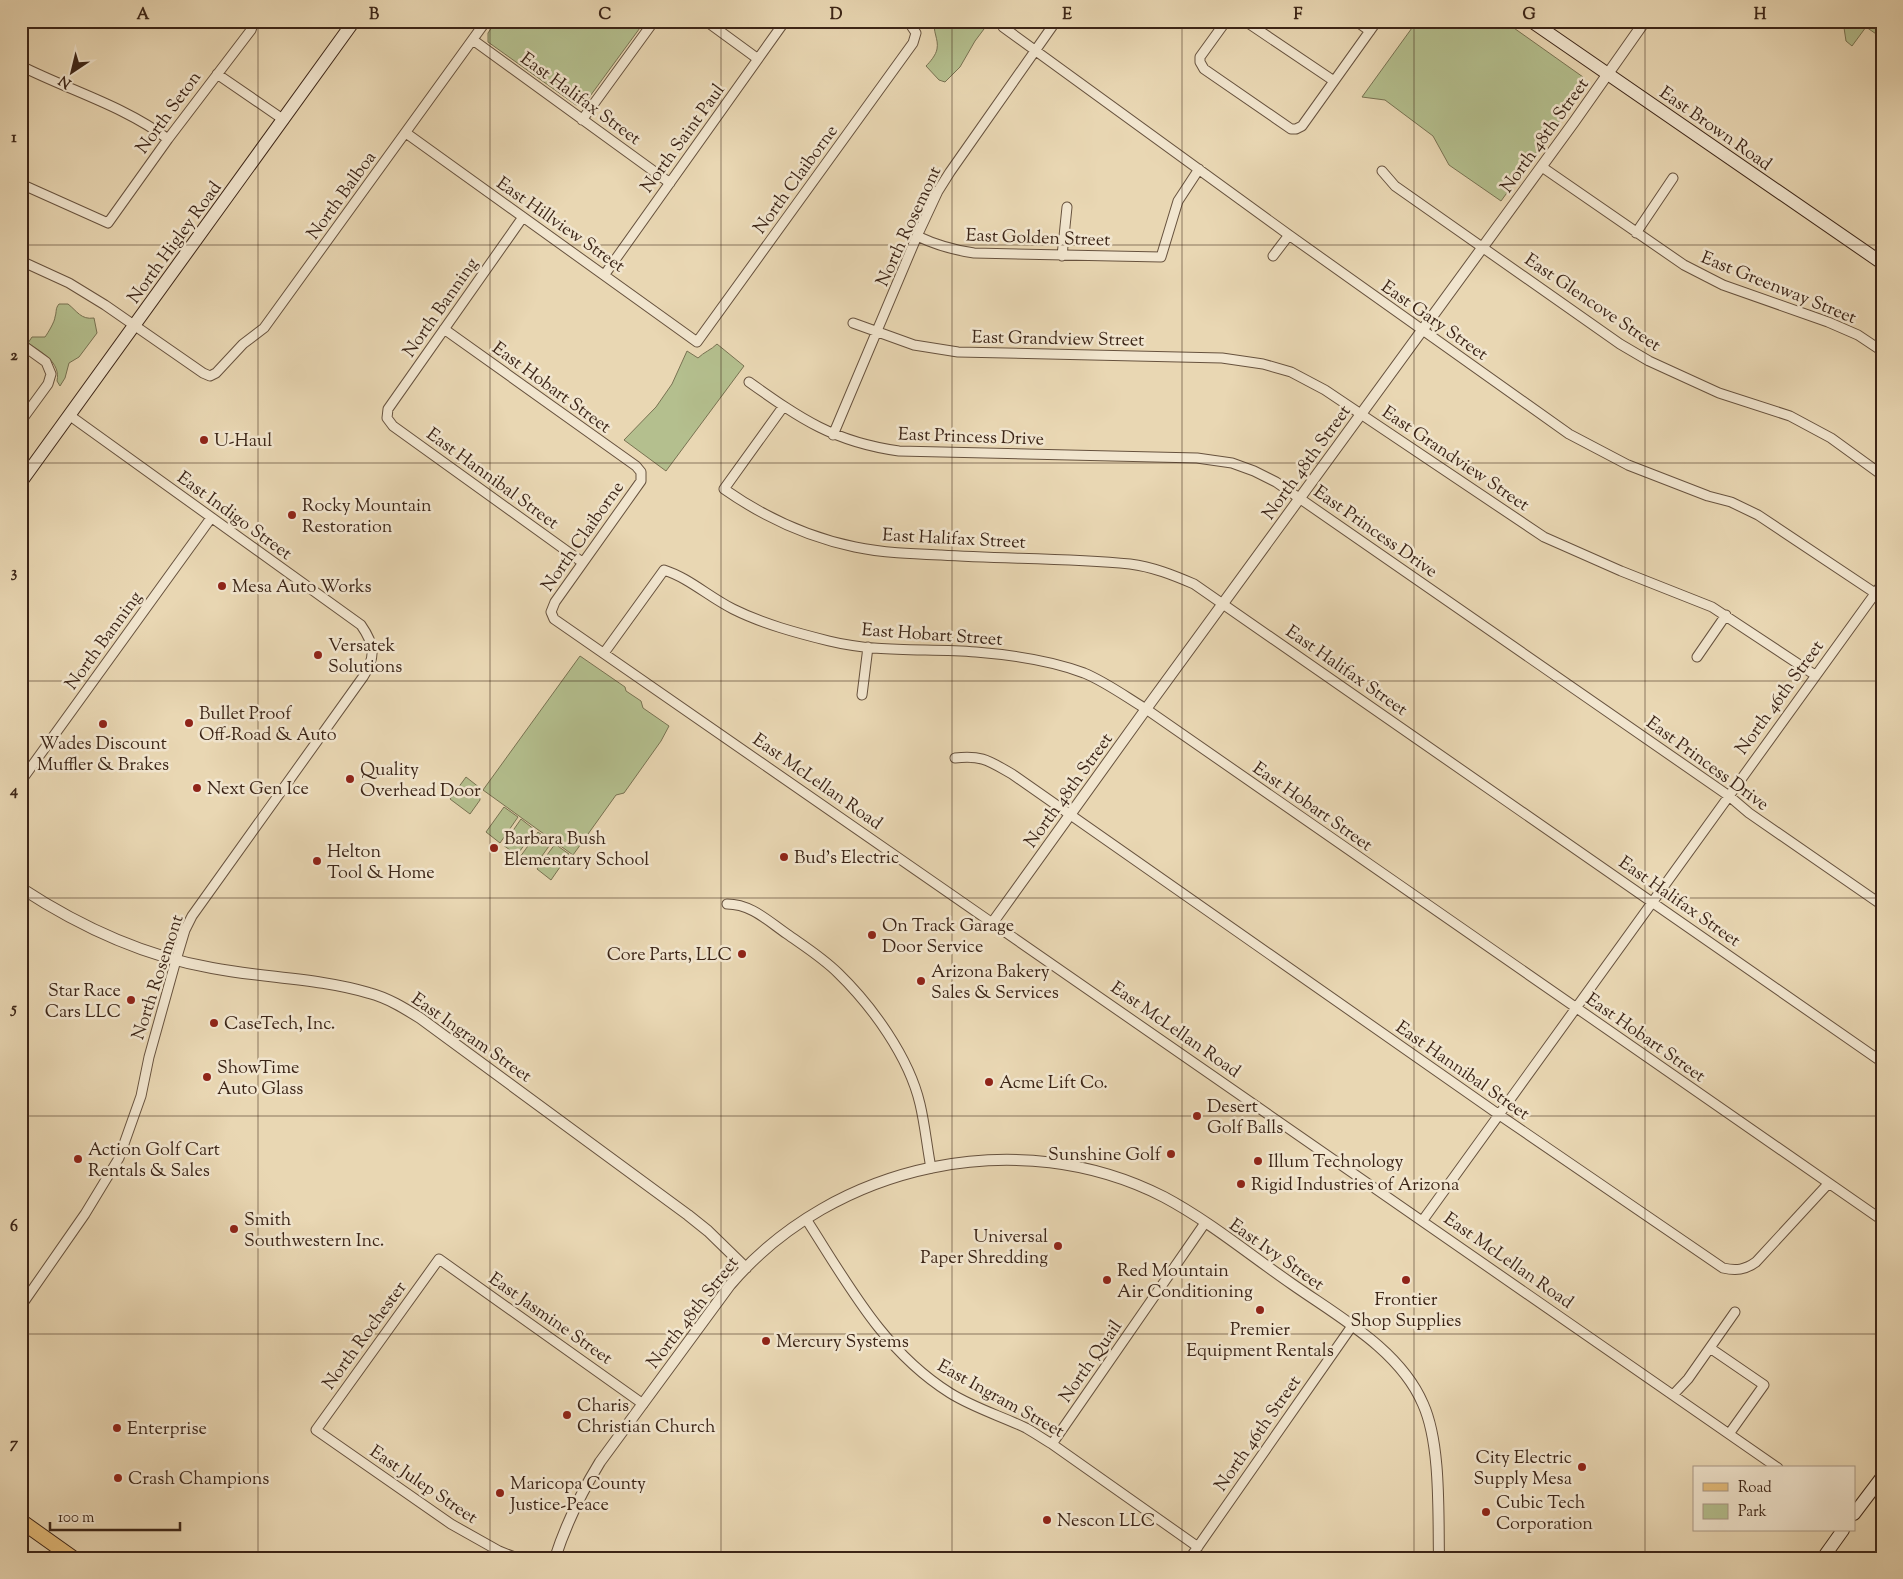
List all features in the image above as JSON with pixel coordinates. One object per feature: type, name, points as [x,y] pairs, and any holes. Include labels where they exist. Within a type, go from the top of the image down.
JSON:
[{"type":"main road","name":"North Higley Road","points":[[21,482],[354,21]]},
{"type":"main road","name":"East Brown Road","points":[[1531,21],[1881,261]]},
{"type":"main road","points":[[1856,1511],[1882,1477]]},
{"type":"main road","points":[[21,1521],[74,1558]]},
{"type":"main road","points":[[1823,1558],[1842,1532]]},
{"type":"street","name":"North Seton","points":[[21,184],[108,223],[216,74],[251,30],[254,21]]},
{"type":"street","name":"North Balboa","points":[[135,326],[203,374],[210,376],[216,374],[243,344],[264,328],[486,21]]},
{"type":"street","points":[[582,120],[654,21]]},
{"type":"street","points":[[706,21],[758,59]]},
{"type":"street","name":"North Saint Paul","points":[[604,274],[785,21]]},
{"type":"street","name":"North Claiborne","points":[[698,342],[913,43],[916,33],[906,21]]},
{"type":"street","name":"North Rosemont","points":[[833,435],[917,236],[938,191],[1056,21]]},
{"type":"street","points":[[1226,21],[1200,57],[1200,62],[1204,69],[1291,129],[1302,126],[1377,21]]},
{"type":"street","points":[[1245,21],[1334,81]]},
{"type":"street","points":[[1356,21],[1370,31]]},
{"type":"street","name":"North 48th Street","points":[[993,922],[1222,604],[1542,167],[1645,21]]},
{"type":"street","name":"East Gary Street","points":[[1003,27],[1289,235],[1569,434],[1628,465],[1708,496],[1731,502],[1758,515],[1875,593]]},
{"type":"street","name":"East Halifax Street","points":[[473,40],[670,183]]},
{"type":"street","points":[[21,66],[53,82],[126,112],[149,125],[168,139]]},
{"type":"street","points":[[216,74],[284,120]]},
{"type":"street","name":"East Hillview Street","points":[[406,133],[698,342]]},
{"type":"street","name":"East Greenway Street","points":[[1542,167],[1684,265],[1723,285],[1828,322],[1858,336],[1882,352]]},
{"type":"street","name":"East Golden Street","points":[[917,236],[937,245],[965,252],[1062,256],[1161,257],[1178,201],[1199,169]]},
{"type":"street","name":"East Glencove Street","points":[[1382,171],[1395,186],[1620,344],[1649,361],[1720,392],[1790,416],[1830,438],[1882,475]]},
{"type":"street","points":[[1636,232],[1673,178]]},
{"type":"street","points":[[1062,256],[1067,207]]},
{"type":"street","name":"North Banning","points":[[386,418],[388,409],[523,217]]},
{"type":"street","points":[[1273,256],[1289,235]]},
{"type":"street","points":[[21,261],[69,283],[135,326]]},
{"type":"street","name":"East Grandview Street","points":[[853,323],[914,345],[958,352],[1237,359],[1291,372],[1362,413],[1525,526],[1544,537],[1621,571],[1693,598],[1726,615],[1814,675]]},
{"type":"street","name":"East Hobart Street","points":[[444,329],[636,466],[641,472]]},
{"type":"street","points":[[21,344],[46,362],[51,374],[48,384],[23,414]]},
{"type":"street","name":"East Princess Drive","points":[[749,382],[783,407],[833,435],[857,443],[899,451],[1197,458],[1232,463],[1254,471],[1276,482],[1300,498],[1882,905]]},
{"type":"street","name":"East Halifax Street","points":[[783,407],[724,489],[742,502],[787,526],[812,536],[856,548],[903,553],[1102,561],[1149,567],[1194,584],[1653,901],[1882,1062]]},
{"type":"street","name":"East Indigo Street","points":[[69,415],[361,625],[370,638],[372,650]]},
{"type":"street","name":"East Hannibal Street","points":[[386,418],[393,426],[582,562]]},
{"type":"street","name":"North Claiborne","points":[[554,619],[551,612],[555,602],[640,481],[641,472]]},
{"type":"street","name":"North Banning","points":[[21,781],[211,518]]},
{"type":"street","name":"East Hobart Street","points":[[604,653],[664,570],[676,574],[732,608],[761,621],[831,642],[896,651],[975,652],[1029,658],[1084,673],[1146,709],[1882,1220]]},
{"type":"street","name":"North 46th Street","points":[[1422,1220],[1814,675],[1882,584]]},
{"type":"street","points":[[1697,657],[1726,615]]},
{"type":"street","name":"East McLellan Road","points":[[554,619],[1775,1466]]},
{"type":"street","points":[[862,695],[868,647]]},
{"type":"street","name":"North Rosemont","points":[[21,1306],[89,1207],[119,1158],[141,1096],[149,1057],[176,960],[185,930],[192,916],[363,677],[370,665],[372,650]]},
{"type":"street","name":"East Hannibal Street","points":[[955,758],[974,756],[990,761],[1498,1114],[1724,1268],[1734,1270],[1747,1269],[1756,1262],[1828,1184]]},
{"type":"street","name":"East Ingram Street","points":[[21,888],[71,918],[100,932],[136,947],[176,960],[212,968],[344,986],[371,993],[397,1004],[420,1018],[688,1215],[708,1231],[746,1268]]},
{"type":"street","points":[[727,904],[740,904],[751,909],[813,952],[838,972],[861,997],[880,1022],[910,1075],[920,1104],[931,1168]]},
{"type":"street","name":"East Ivy Street","points":[[931,1168],[980,1160],[1029,1160],[1086,1168],[1110,1175],[1156,1194],[1206,1222],[1380,1347],[1410,1381],[1424,1404],[1431,1428],[1436,1456],[1439,1558]]},
{"type":"street","name":"North 48th Street","points":[[555,1558],[571,1514],[600,1462],[717,1304],[746,1268],[772,1244],[835,1201],[876,1183],[931,1168]]},
{"type":"street","name":"East Ingram Street","points":[[806,1219],[870,1317],[890,1343],[915,1368],[950,1393],[974,1406],[1028,1429],[1052,1444],[1198,1547]]},
{"type":"street","name":"North Quail","points":[[1052,1444],[1206,1222]]},
{"type":"street","name":"East Jasmine Street","points":[[439,1259],[644,1404]]},
{"type":"street","name":"North Rochester","points":[[316,1430],[439,1259]]},
{"type":"street","points":[[1673,1395],[1688,1379],[1735,1312]]},
{"type":"street","name":"North 46th Street","points":[[1190,1558],[1352,1326]]},
{"type":"street","points":[[1710,1348],[1764,1385],[1729,1434]]},
{"type":"street","name":"East Julep Street","points":[[316,1430],[450,1524],[499,1551],[518,1558]]},
{"type":"green space","points":[[496,21],[645,21],[585,103],[576,105],[488,42],[488,33]]},
{"type":"green space","points":[[935,21],[990,21],[975,41],[960,67],[945,82],[939,80],[926,66],[937,49]]},
{"type":"green space","points":[[1417,21],[1504,21],[1583,77],[1584,87],[1501,201],[1449,165],[1433,136],[1385,100],[1362,97]]},
{"type":"green space","points":[[1843,21],[1881,21],[1882,38],[1866,27],[1852,46],[1846,41]]},
{"type":"green space","points":[[59,304],[68,304],[82,316],[94,318],[97,333],[79,357],[69,363],[65,378],[60,386],[53,363],[28,343],[32,337],[45,337],[54,321]]},
{"type":"green space","points":[[717,344],[744,366],[666,471],[624,440],[656,407],[672,384],[687,351],[698,358]]},
{"type":"green space","points":[[580,656],[625,687],[626,691],[641,701],[643,708],[669,726],[661,741],[624,793],[616,795],[573,855],[483,790]]},
{"type":"green space","points":[[466,777],[480,788],[480,800],[470,814],[450,799]]},
{"type":"green space","points":[[504,807],[518,817],[500,843],[486,832]]},
{"type":"green space","points":[[521,819],[535,830],[517,855],[503,845]]},
{"type":"green space","points":[[538,832],[552,842],[534,867],[520,857]]},
{"type":"green space","points":[[555,844],[569,854],[551,880],[537,869]]},
{"type":"place","name":"U-Haul","points":[[204,440]]},
{"type":"place","name":"Rocky Mountain Restoration","points":[[292,515]]},
{"type":"place","name":"Mesa Auto Works","points":[[222,586]]},
{"type":"place","name":"Versatek Solutions","points":[[318,655]]},
{"type":"place","name":"Bullet Proof Off-Road & Auto","points":[[189,723]]},
{"type":"place","name":"Wades Discount Muffler & Brakes","points":[[103,724]]},
{"type":"place","name":"Quality Overhead Door","points":[[350,779]]},
{"type":"place","name":"Next Gen Ice","points":[[197,788]]},
{"type":"place","name":"Barbara Bush Elementary School","points":[[494,848]]},
{"type":"place","name":"Bud's Electric","points":[[784,857]]},
{"type":"place","name":"Helton Tool & Home","points":[[317,861]]},
{"type":"place","name":"On Track Garage Door Service","points":[[872,935]]},
{"type":"place","name":"Core Parts, LLC","points":[[742,954]]},
{"type":"place","name":"Arizona Bakery Sales & Services","points":[[921,981]]},
{"type":"place","name":"Star Race Cars LLC","points":[[131,1000]]},
{"type":"place","name":"CaseTech, Inc.","points":[[214,1023]]},
{"type":"place","name":"ShowTime Auto Glass","points":[[207,1077]]},
{"type":"place","name":"Acme Lift Co.","points":[[989,1082]]},
{"type":"place","name":"Desert Golf Balls","points":[[1197,1116]]},
{"type":"place","name":"Sunshine Golf","points":[[1171,1154]]},
{"type":"place","name":"Action Golf Cart Rentals & Sales","points":[[78,1159]]},
{"type":"place","name":"Illum Technology","points":[[1258,1161]]},
{"type":"place","name":"Rigid Industries of Arizona","points":[[1241,1184]]},
{"type":"place","name":"Smith Southwestern Inc.","points":[[234,1229]]},
{"type":"place","name":"Universal Paper Shredding","points":[[1058,1246]]},
{"type":"place","name":"Red Mountain Air Conditioning","points":[[1107,1280]]},
{"type":"place","name":"Frontier Shop Supplies","points":[[1406,1280]]},
{"type":"place","name":"Premier Equipment Rentals","points":[[1260,1310]]},
{"type":"place","name":"Mercury Systems","points":[[766,1341]]},
{"type":"place","name":"Charis Christian Church","points":[[567,1415]]},
{"type":"place","name":"Enterprise","points":[[117,1428]]},
{"type":"place","name":"City Electric Supply Mesa","points":[[1582,1467]]},
{"type":"place","name":"Crash Champions","points":[[118,1478]]},
{"type":"place","name":"Maricopa County Justice-Peace","points":[[500,1493]]},
{"type":"place","name":"Cubic Tech Corporation","points":[[1486,1512]]},
{"type":"place","name":"Nescon LLC","points":[[1047,1520]]}]
